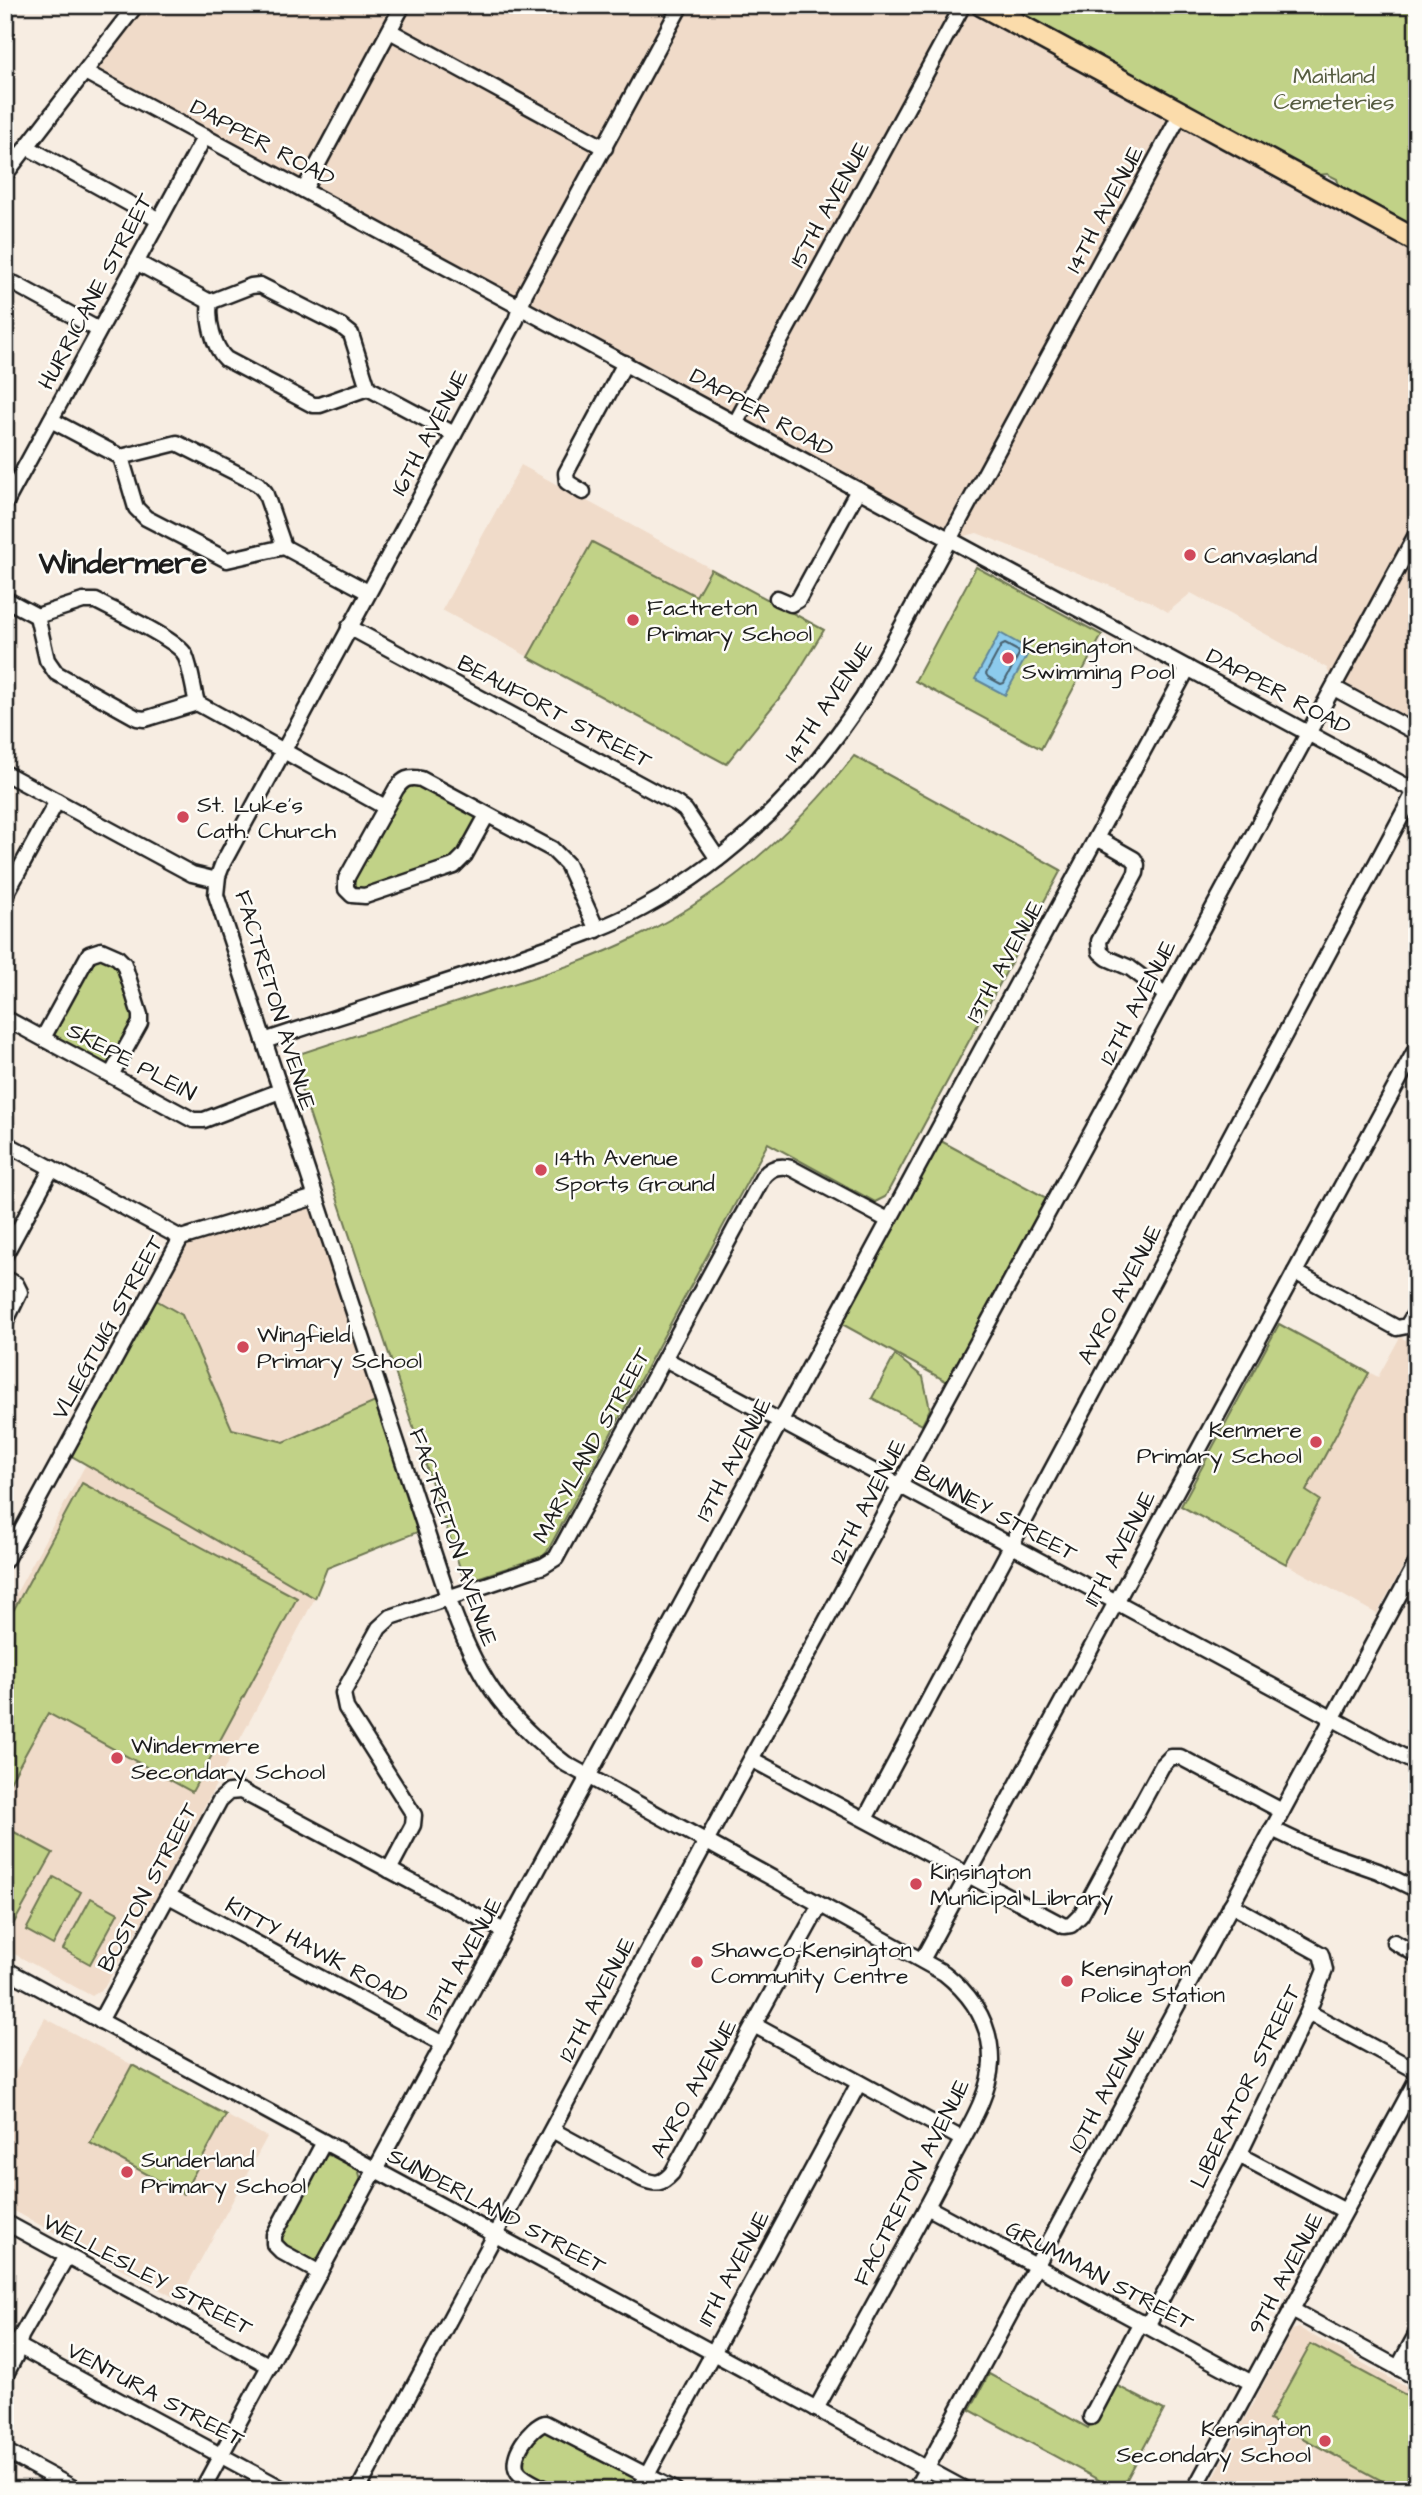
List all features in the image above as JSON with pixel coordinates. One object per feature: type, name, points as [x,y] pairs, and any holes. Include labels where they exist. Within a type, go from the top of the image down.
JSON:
[{"type":"main road","points":[[982,5],[1417,241]]},
{"type":"street","points":[[5,175],[136,5]]},
{"type":"street","points":[[304,190],[403,5]]},
{"type":"street","name":"16TH AVENUE","points":[[217,880],[223,863],[349,627],[516,320],[525,293],[681,5]]},
{"type":"street","name":"15TH AVENUE","points":[[735,424],[963,5]]},
{"type":"street","points":[[390,31],[605,148]]},
{"type":"street","name":"DAPPER ROAD","points":[[85,72],[1416,791]]},
{"type":"street","name":"14TH AVENUE","points":[[264,1041],[484,970],[597,930],[643,908],[718,859],[792,792],[835,740],[881,666],[1181,113]]},
{"type":"street","name":"HURRICANE STREET","points":[[5,504],[205,136]]},
{"type":"street","points":[[27,147],[159,220]]},
{"type":"street","points":[[136,262],[210,302],[260,285],[341,326],[351,334],[368,388],[454,434]]},
{"type":"street","points":[[5,283],[15,284],[99,330]]},
{"type":"street","points":[[210,302],[208,312],[220,354],[292,395],[313,405],[320,405],[368,388]]},
{"type":"street","points":[[583,492],[567,482],[566,474],[625,363]]},
{"type":"street","points":[[51,420],[121,457],[177,443],[258,484],[265,492],[284,547]]},
{"type":"street","points":[[121,457],[136,508],[158,524],[227,561],[284,547],[368,592]]},
{"type":"street","points":[[777,597],[791,604],[798,600],[858,490]]},
{"type":"street","name":"12TH AVENUE","points":[[358,2490],[706,1842],[1417,533]]},
{"type":"street","points":[[5,599],[37,616],[89,600],[96,601],[146,628],[180,648],[186,656],[197,703]]},
{"type":"street","points":[[37,616],[47,660],[56,673],[137,718],[152,718],[197,703],[385,807]]},
{"type":"street","name":"BEAUFORT STREET","points":[[349,627],[677,804],[685,810],[718,859]]},
{"type":"street","name":"13TH AVENUE","points":[[202,2490],[1188,668]]},
{"type":"street","points":[[1334,688],[1417,733]]},
{"type":"street","name":"FACTRETON AVENUE","points":[[5,773],[192,874],[217,880],[217,900],[448,1597],[463,1640],[477,1667],[503,1704],[549,1751],[587,1777],[944,1973],[964,1991],[981,2014],[988,2032],[991,2066],[988,2085],[927,2207],[816,2409]]},
{"type":"street","points":[[487,815],[461,861],[454,866],[365,896],[352,895],[346,889],[346,879],[385,807],[401,782],[412,777],[421,779],[552,849],[567,864],[597,930]]},
{"type":"street","name":"AVRO AVENUE","points":[[865,1819],[1416,791]]},
{"type":"street","points":[[5,896],[57,801]]},
{"type":"street","points":[[1097,838],[1134,859],[1138,869],[1101,938],[1099,949],[1103,956],[1130,968],[1166,995]]},
{"type":"street","points":[[43,1038],[89,954],[102,950],[117,957],[125,967],[140,1023],[111,1075]]},
{"type":"street","name":"SKEPE PLEIN","points":[[5,1018],[197,1121],[280,1091]]},
{"type":"street","name":"11TH AVENUE","points":[[922,1961],[1417,1047]]},
{"type":"street","points":[[5,1143],[181,1238]]},
{"type":"street","name":"MARYLAND STREET","points":[[389,1870],[413,1825],[414,1815],[345,1708],[343,1693],[384,1621],[542,1566],[556,1558],[763,1177],[770,1170],[780,1166],[791,1168],[888,1220]]},
{"type":"street","points":[[5,1255],[52,1168]]},
{"type":"street","name":"VLIEGTUIG STREET","points":[[6,1559],[181,1238],[315,1197]]},
{"type":"street","points":[[1295,1272],[1397,1328],[1407,1326],[1417,1310]]},
{"type":"street","points":[[5,1278],[16,1284],[20,1292],[5,1323]]},
{"type":"street","name":"BUNNEY STREET","points":[[665,1359],[1417,1764]]},
{"type":"street","name":"10TH AVENUE","points":[[915,2490],[1417,1562]]},
{"type":"street","points":[[752,1760],[1064,1926],[1071,1925],[1081,1915],[1162,1766],[1171,1757],[1176,1755],[1282,1811]]},
{"type":"street","name":"BOSTON STREET","points":[[100,2021],[220,1800],[229,1792],[241,1791],[504,1931]]},
{"type":"street","points":[[1272,1829],[1312,1848],[1378,1871],[1417,1890]]},
{"type":"street","name":"KITTY HAWK ROAD","points":[[169,1896],[443,2044]]},
{"type":"street","name":"AVRO AVENUE","points":[[552,2130],[642,2179],[657,2184],[665,2181],[672,2174],[820,1905]]},
{"type":"street","name":"LIBERATOR STREET","points":[[1091,2417],[1238,2155],[1308,2012],[1325,1969],[1321,1954],[1231,1905]]},
{"type":"street","points":[[1394,1942],[1417,1955]]},
{"type":"street","name":"SUNDERLAND STREET","points":[[5,1969],[966,2490]]},
{"type":"street","points":[[1308,2012],[1417,2071]]},
{"type":"street","points":[[754,2025],[962,2139]]},
{"type":"street","name":"9TH AVENUE","points":[[1194,2490],[1417,2079]]},
{"type":"street","name":"11TH AVENUE","points":[[639,2490],[859,2083]]},
{"type":"street","points":[[320,2273],[282,2252],[274,2244],[274,2235],[324,2142]]},
{"type":"street","points":[[1238,2155],[1345,2211]]},
{"type":"street","name":"GRUMMAN STREET","points":[[927,2207],[1252,2383]]},
{"type":"street","name":"WELLESLEY STREET","points":[[5,2222],[270,2366]]},
{"type":"street","points":[[5,2376],[12,2342],[21,2336],[67,2256]]},
{"type":"street","points":[[1292,2310],[1417,2378]]},
{"type":"street","points":[[1398,2368],[1417,2333]]},
{"type":"street","name":"VENTURA STREET","points":[[12,2342],[285,2490]]},
{"type":"street","points":[[547,2490],[519,2473],[515,2464],[532,2429],[545,2423],[675,2490]]},
{"type":"street","points":[[5,2451],[77,2490]]},
{"type":"shaded area","points":[[138,5],[956,5],[1417,255],[1417,733],[1334,688],[1327,668],[1191,593],[1168,612],[1151,602],[977,533],[950,540],[85,72]]},
{"type":"shaded area","name":"Factreton Primary School","points":[[521,465],[824,630],[790,685],[726,764],[442,610]]},
{"type":"shaded area","points":[[315,1197],[425,1529],[327,1568],[315,1598],[153,1903],[104,1988],[92,1996],[5,1949],[5,1614],[86,1464],[65,1452],[181,1238]]},
{"type":"shaded area","name":"Kenmere Primary School","points":[[1417,1322],[1417,1541],[1377,1614],[1181,1506],[1279,1324],[1378,1377],[1400,1337],[1406,1340]]},
{"type":"shaded area","name":"Sunderland Primary School","points":[[45,2018],[267,2137],[179,2300],[5,2206],[5,2091]]},
{"type":"shaded area","name":"Kensington Secondary School","points":[[1299,2328],[1417,2393],[1417,2490],[1207,2490],[1292,2330]]},
{"type":"green space","name":"Maitland Cemeteries","points":[[1007,5],[1417,5],[1417,228],[1339,186],[1337,179],[1327,174],[1318,175]]},
{"type":"green space","name":"Factreton Primary School","points":[[592,542],[696,596],[711,569],[824,630],[790,685],[726,764],[528,657]]},
{"type":"green space","name":"Kensington Swimming Pool","points":[[976,567],[1102,635],[1041,749],[915,681]]},
{"type":"green space","name":"14th Avenue Sports Ground","points":[[854,756],[1061,870],[885,1197],[875,1202],[768,1143],[547,1552],[543,1556],[474,1579],[462,1574],[294,1068],[299,1054],[582,961],[667,921],[697,903],[755,860],[807,811]]},
{"type":"green space","points":[[413,781],[477,816],[478,821],[458,860],[363,892],[353,889],[351,881],[399,790]]},
{"type":"green space","points":[[99,955],[118,963],[136,1018],[109,1066],[55,1037],[53,1031],[91,960]]},
{"type":"green space","points":[[941,1141],[1050,1200],[951,1384],[842,1324]]},
{"type":"green space","points":[[149,1296],[182,1315],[232,1429],[284,1442],[382,1399],[425,1529],[327,1568],[315,1598],[65,1452]]},
{"type":"green space","points":[[1279,1324],[1369,1373],[1306,1491],[1320,1500],[1286,1564],[1181,1506]]},
{"type":"green space","points":[[895,1355],[923,1377],[930,1409],[922,1425],[872,1398]]},
{"type":"green space","points":[[82,1483],[297,1598],[192,1792],[48,1713],[5,1791],[5,1626]]},
{"type":"green space","points":[[5,1827],[53,1853],[5,1939]]},
{"type":"green space","points":[[54,1877],[81,1892],[53,1945],[26,1930]]},
{"type":"green space","points":[[91,1898],[118,1913],[90,1964],[63,1949]]},
{"type":"green space","points":[[132,2065],[226,2115],[183,2194],[90,2143]]},
{"type":"green space","points":[[326,2155],[358,2169],[362,2183],[317,2263],[280,2244],[280,2231],[320,2158]]},
{"type":"green space","points":[[1311,2344],[1417,2401],[1417,2490],[1399,2490],[1269,2420]]},
{"type":"green space","points":[[989,2374],[1088,2428],[1112,2383],[1164,2410],[1121,2490],[1117,2490],[970,2410]]},
{"type":"green space","points":[[536,2426],[675,2490],[547,2490],[526,2478],[518,2454]]},
{"type":"water","points":[[1000,633],[1030,650],[1005,695],[975,679]]},
{"type":"place","name":"Canvasland","points":[[1190,555]]},
{"type":"place","name":"Factreton Primary School","points":[[633,620]]},
{"type":"place","name":"Kensington Swimming Pool","points":[[1008,658]]},
{"type":"place","name":"St. Luke's Cath. Church","points":[[183,817]]},
{"type":"place","name":"14th Avenue Sports Ground","points":[[541,1170]]},
{"type":"place","name":"Wingfield Primary School","points":[[243,1347]]},
{"type":"place","name":"Kenmere Primary School","points":[[1316,1442]]},
{"type":"place","name":"Windermere Secondary School","points":[[117,1758]]},
{"type":"place","name":"Kinsington Municipal Library","points":[[916,1884]]},
{"type":"place","name":"Shawco-Kensington Community Centre","points":[[697,1962]]},
{"type":"place","name":"Kensington Police Station","points":[[1067,1981]]},
{"type":"place","name":"Sunderland Primary School","points":[[127,2172]]},
{"type":"place","name":"Kensington Secondary School","points":[[1325,2441]]},
{"type":"district","name":"Windermere","points":[[123,563]]}]
